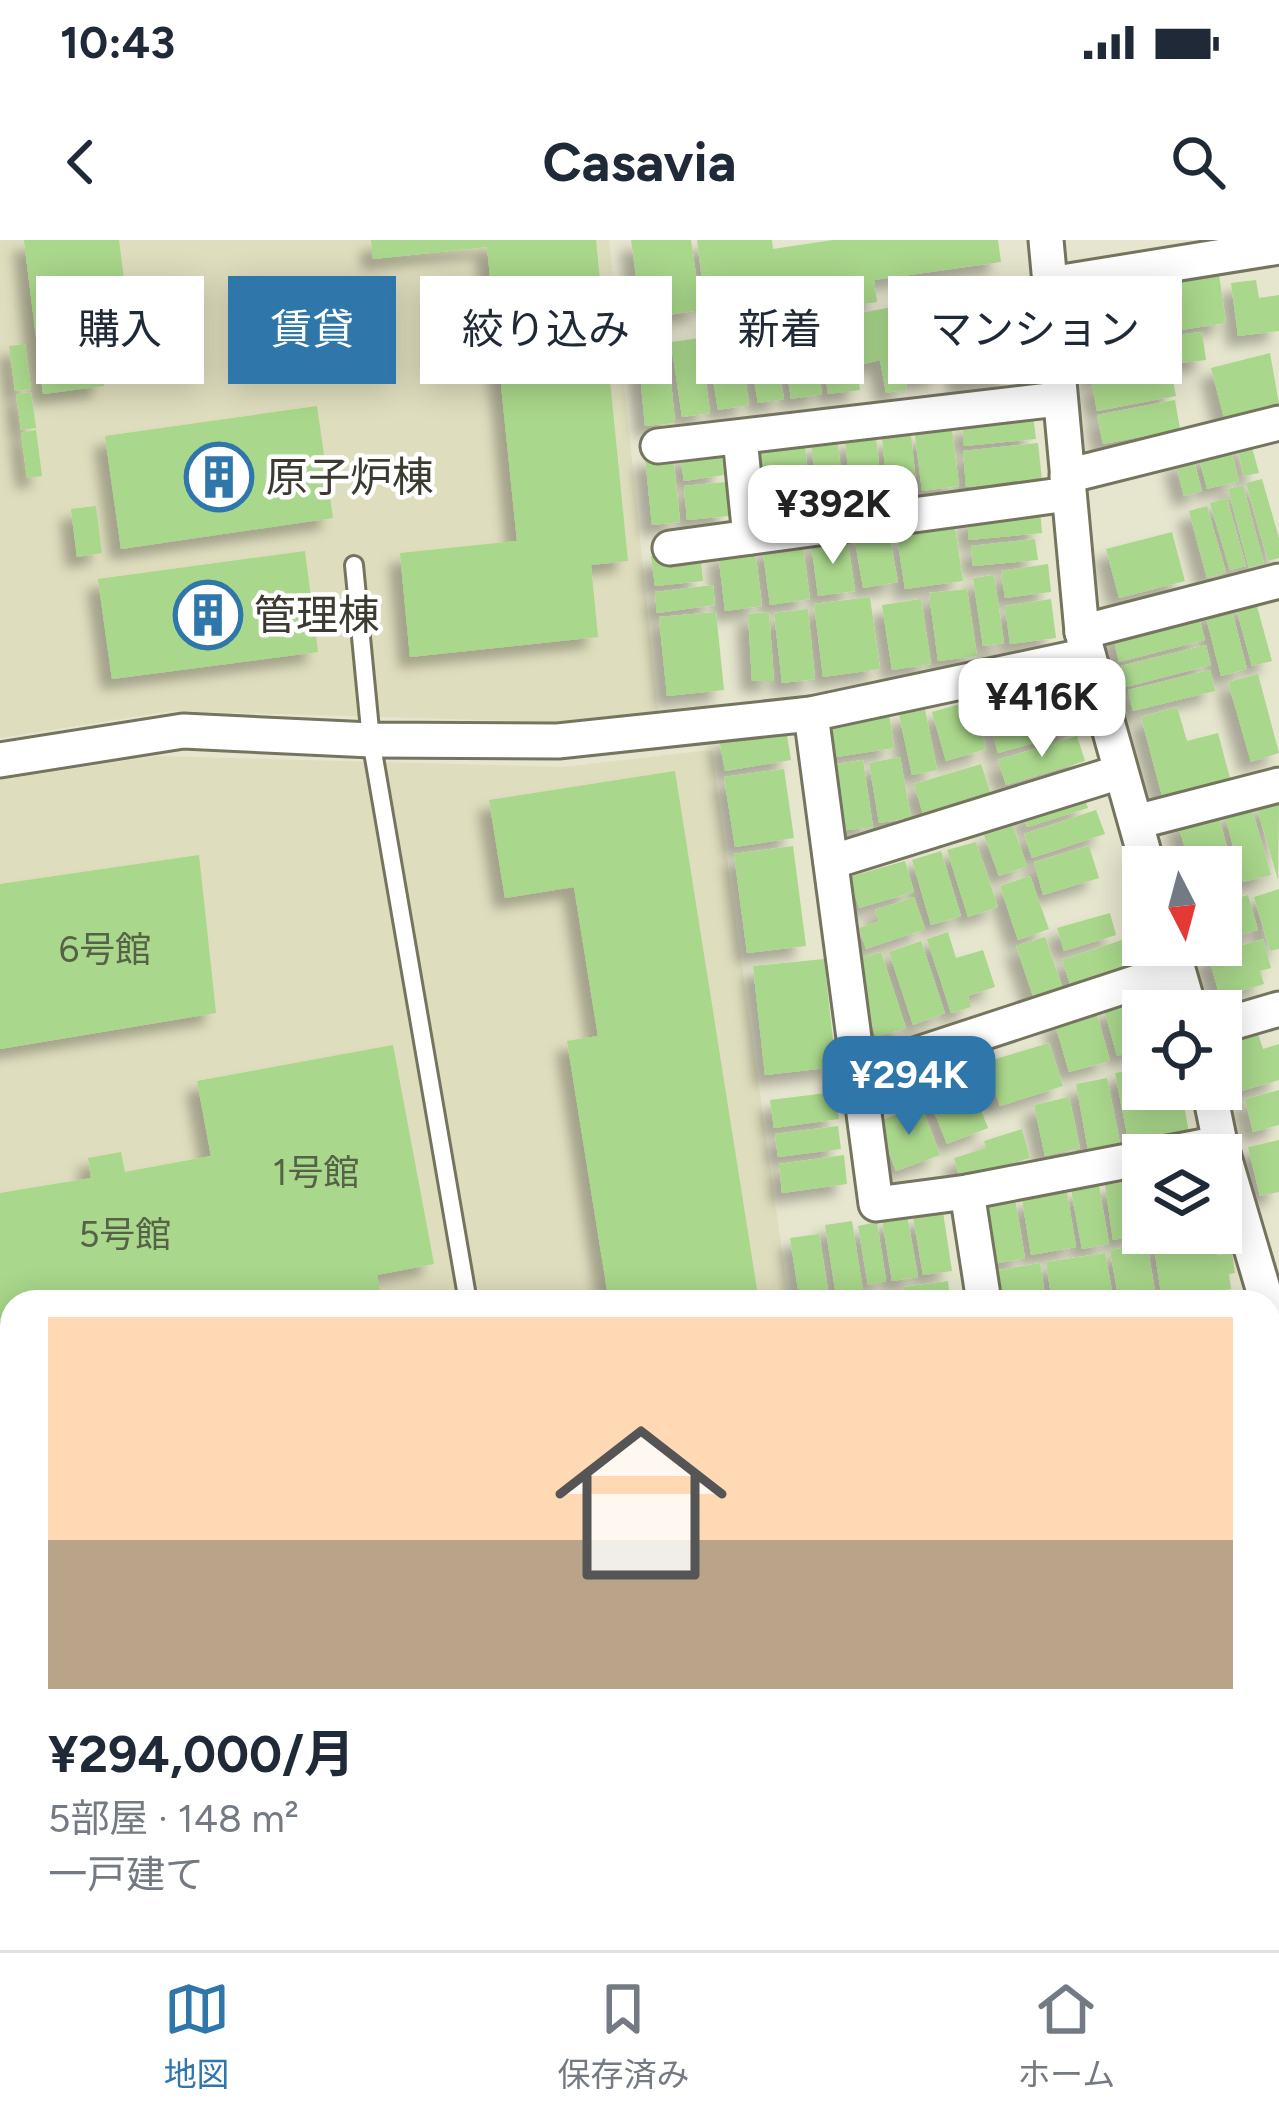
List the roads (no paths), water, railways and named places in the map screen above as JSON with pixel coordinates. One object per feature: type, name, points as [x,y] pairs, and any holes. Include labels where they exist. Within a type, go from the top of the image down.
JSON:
[{"type":"street","points":[[1046,240],[1049,276]]},
{"type":"street","points":[[1100,276],[1279,247]]},
{"type":"street","points":[[1057,384],[1085,644],[1142,846]]},
{"type":"street","points":[[658,446],[1058,399]]},
{"type":"street","points":[[670,548],[1068,485],[1279,423]]},
{"type":"street","points":[[740,437],[750,537]]},
{"type":"street","points":[[0,760],[182,730],[371,740],[558,741],[812,714],[1085,644],[1279,581]]},
{"type":"street","points":[[812,714],[876,1204],[1122,1162]]},
{"type":"street","points":[[830,862],[1120,772]]},
{"type":"street","points":[[1136,822],[1279,785]]},
{"type":"street","points":[[860,1073],[1150,966]]},
{"type":"street","points":[[1242,1020],[1279,1009]]},
{"type":"street","points":[[967,1192],[982,1290]]},
{"type":"street","points":[[1242,1217],[1264,1290]]},
{"type":"lane","points":[[354,565],[371,740],[466,1290]]},
{"type":"place","name":"原子炉棟","points":[[219,477]]},
{"type":"place","name":"管理棟","points":[[208,615]]}]
